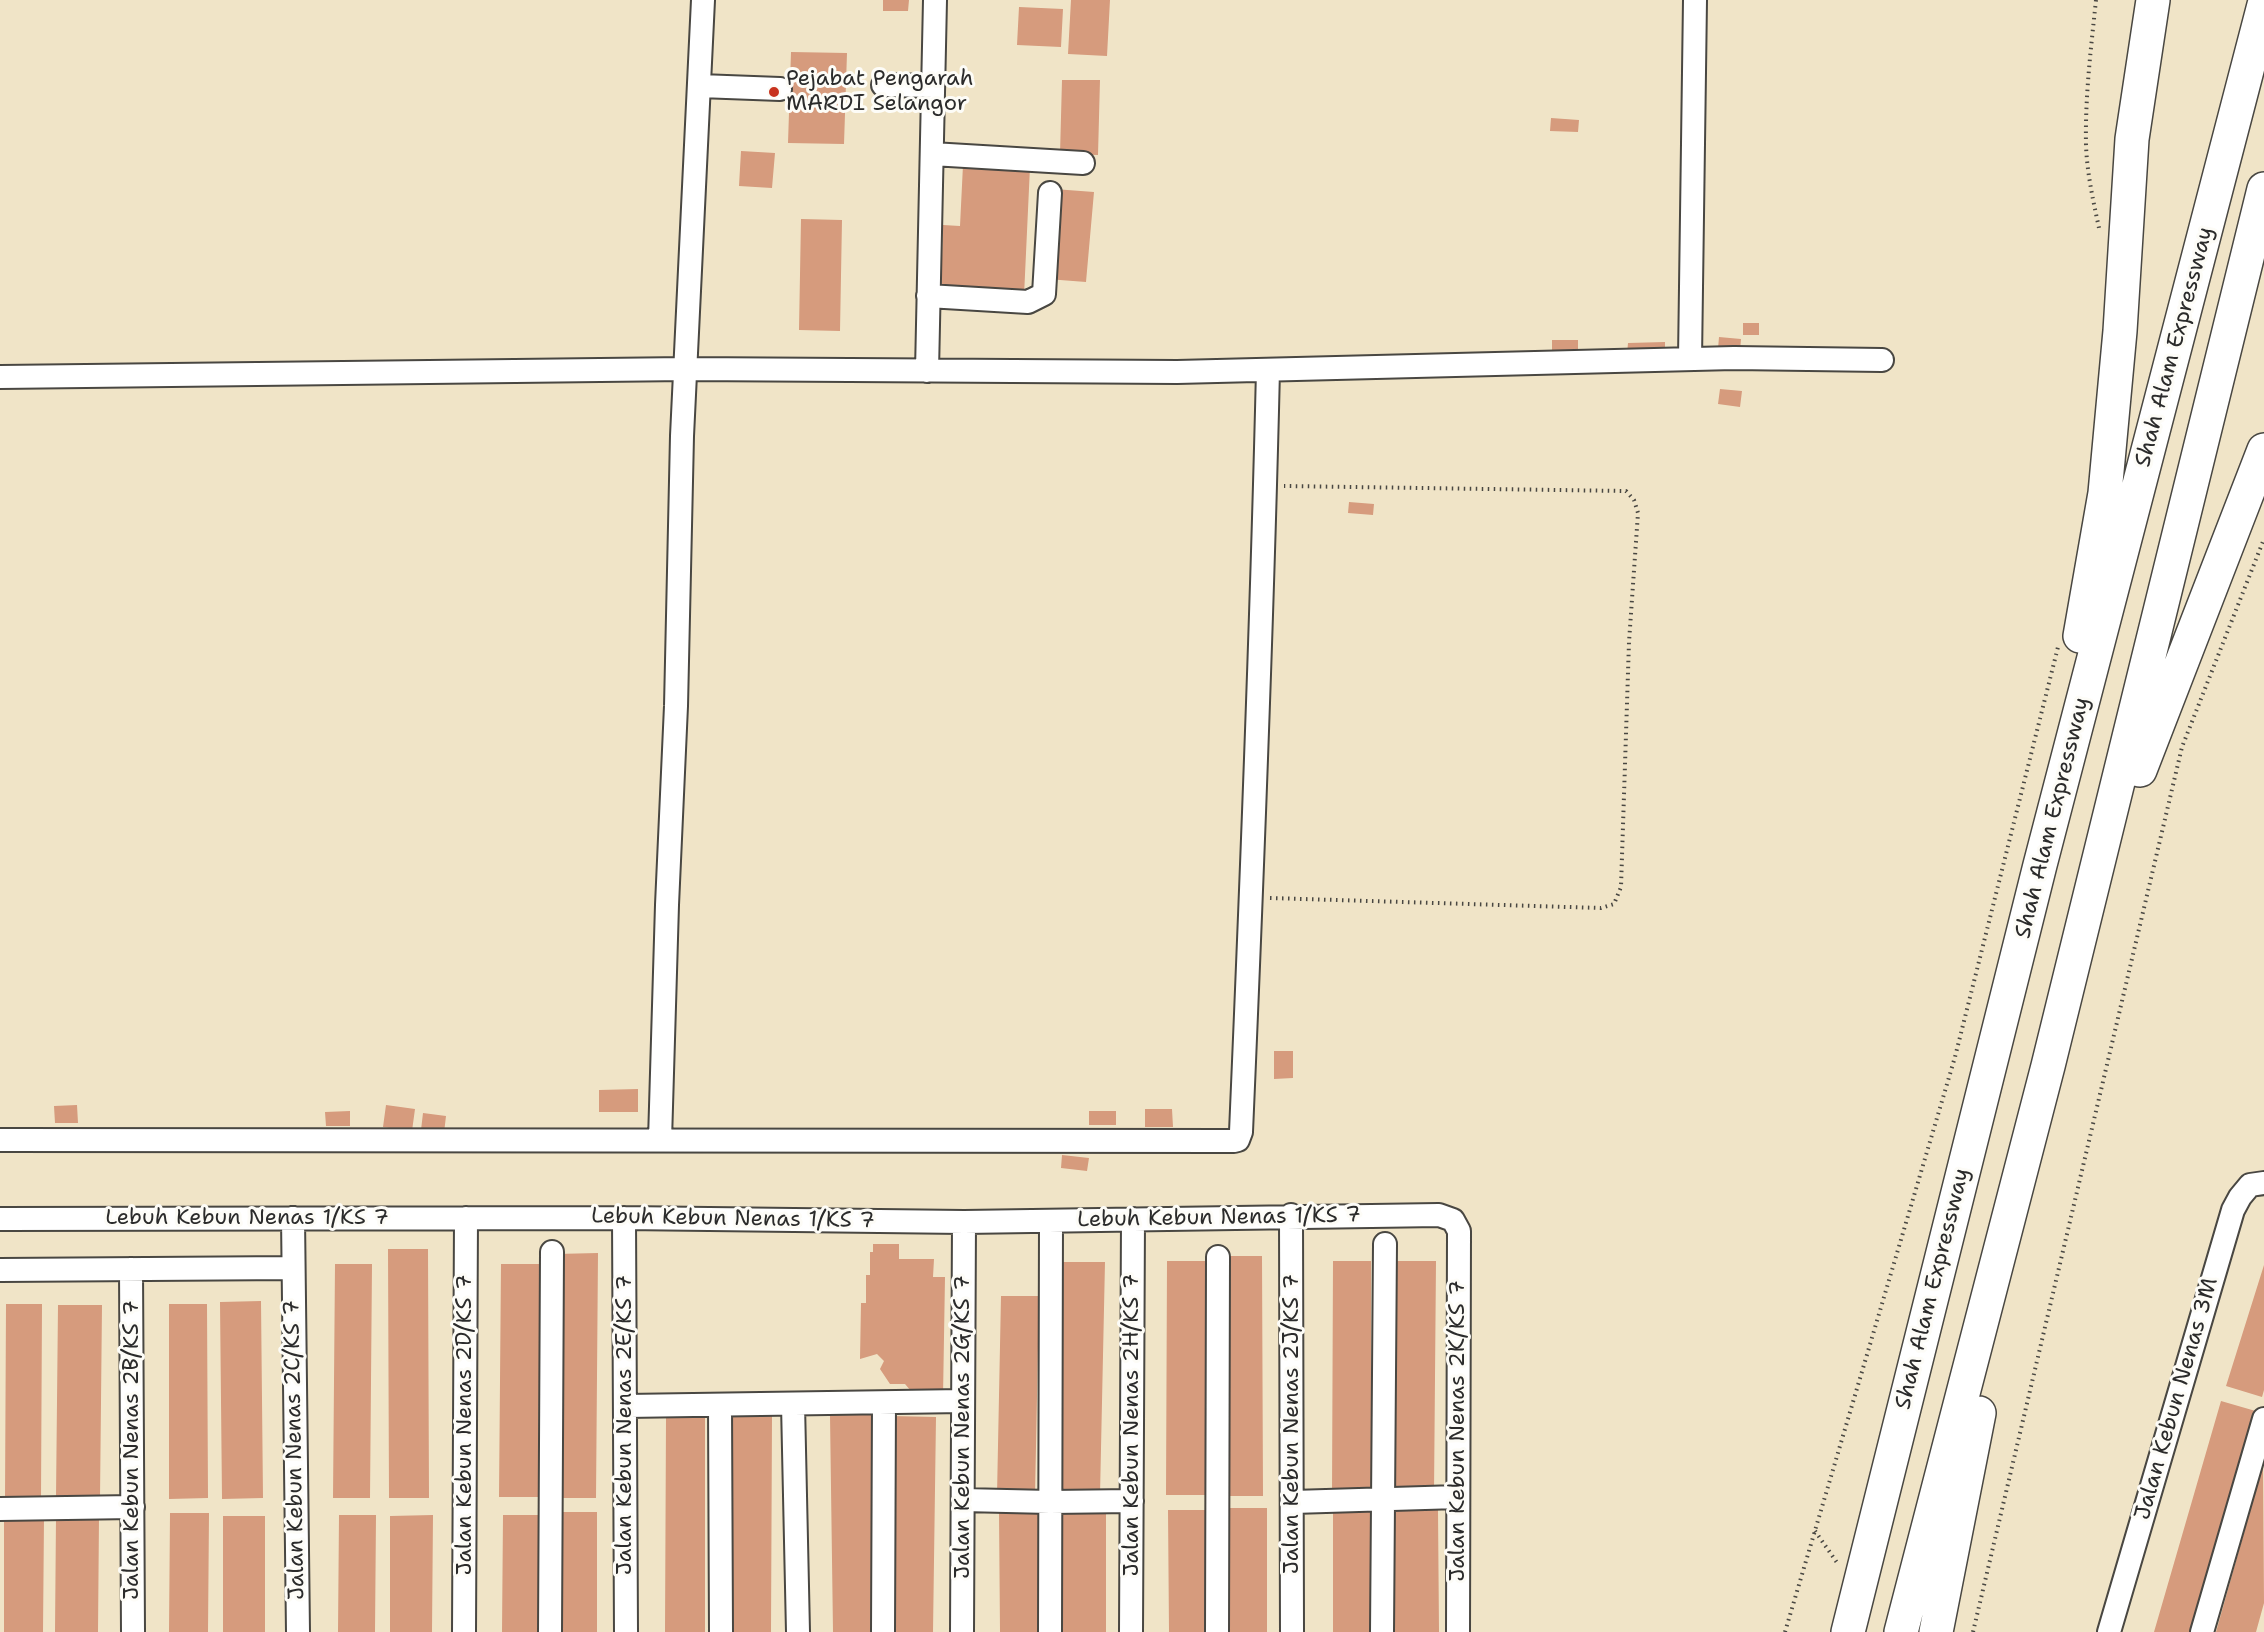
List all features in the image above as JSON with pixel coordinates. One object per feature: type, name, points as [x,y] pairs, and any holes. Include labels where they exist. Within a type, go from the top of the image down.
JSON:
[{"type":"highway","points":[[2040,866],[2105,493],[2120,331],[2132,139],[2153,0]]},
{"type":"highway","name":"Shah Alam Expressway","points":[[1848,1632],[2040,866],[2264,5]]},
{"type":"highway","name":"Shah Alam Expressway","points":[[1901,1632],[2048,1066],[2264,189]]},
{"type":"highway","points":[[1936,1632],[2048,1066],[2144,757],[2264,450]]},
{"type":"highway","points":[[1832,1632],[1847,1577],[1906,1397]]},
{"type":"street","points":[[660,1140],[663,1009],[676,706],[680,495],[703,0]]},
{"type":"street","points":[[927,371],[935,0]]},
{"type":"street","points":[[1690,359],[1695,0]]},
{"type":"street","points":[[883,85],[933,86]]},
{"type":"street","points":[[700,86],[780,89]]},
{"type":"street","points":[[932,154],[1083,163]]},
{"type":"street","points":[[928,296],[1028,302],[1044,294],[1050,193]]},
{"type":"street","points":[[0,377],[686,369],[1177,372],[1690,359],[1882,360]]},
{"type":"street","points":[[0,1140],[1238,1140],[1241,1132],[1251,898],[1268,370]]},
{"type":"street","name":"Jalan Kebun Nenas 3M","points":[[2109,1632],[2233,1210],[2250,1185],[2264,1183]]},
{"type":"street","name":"Lebuh Kebun Nenas 1/KS 7","points":[[0,1219],[624,1218],[964,1222],[1291,1215],[1439,1215],[1453,1220],[1459,1231]]},
{"type":"street","name":"Jalan Kebun Nenas 2J/KS 7","points":[[1291,1215],[1292,1632]]},
{"type":"street","name":"Jalan Kebun Nenas 2C/KS 7","points":[[293,1218],[298,1632]]},
{"type":"street","name":"Jalan Kebun Nenas 2D/KS 7","points":[[464,1632],[466,1218]]},
{"type":"street","name":"Jalan Kebun Nenas 2E/KS 7","points":[[624,1218],[626,1632]]},
{"type":"street","name":"Jalan Kebun Nenas 2H/KS 7","points":[[1131,1632],[1133,1219]]},
{"type":"street","points":[[1050,1632],[1051,1221]]},
{"type":"street","name":"Jalan Kebun Nenas 2G/KS 7","points":[[962,1632],[964,1222]]},
{"type":"street","name":"Jalan Kebun Nenas 2K/KS 7","points":[[1458,1632],[1459,1231]]},
{"type":"street","points":[[1382,1632],[1385,1244]]},
{"type":"street","points":[[550,1632],[552,1252]]},
{"type":"street","points":[[1217,1632],[1218,1257]]},
{"type":"street","points":[[0,1270],[292,1268]]},
{"type":"street","name":"Jalan Kebun Nenas 2B/KS 7","points":[[131,1269],[134,1632]]},
{"type":"street","points":[[626,1406],[963,1401]]},
{"type":"street","points":[[883,1632],[884,1403]]},
{"type":"street","points":[[793,1404],[798,1632]]},
{"type":"street","points":[[720,1405],[721,1632]]},
{"type":"street","points":[[2202,1632],[2264,1419]]},
{"type":"street","points":[[1293,1502],[1458,1497]]},
{"type":"street","points":[[963,1500],[1132,1501]]},
{"type":"street","points":[[0,1509],[133,1507]]},
{"type":"path","points":[[2096,0],[2086,99],[2086,147],[2090,184],[2100,234]]},
{"type":"path","points":[[1251,898],[1601,908],[1614,904],[1621,887],[1629,642],[1638,513],[1634,500],[1626,491],[1266,486]]},
{"type":"path","points":[[1973,1632],[2182,747],[2264,539]]},
{"type":"path","points":[[1785,1632],[1955,1056],[2059,644]]},
{"type":"path","points":[[1814,1530],[1847,1577]]},
{"type":"building","points":[[883,0],[909,0],[908,11],[883,11]]},
{"type":"building","points":[[1071,0],[1110,0],[1107,56],[1068,54]]},
{"type":"building","points":[[1019,7],[1063,9],[1061,47],[1017,45]]},
{"type":"building","points":[[791,52],[847,53],[844,144],[788,143]]},
{"type":"building","points":[[1062,80],[1100,80],[1098,155],[1060,154]]},
{"type":"building","points":[[1551,118],[1579,120],[1578,132],[1550,131]]},
{"type":"building","points":[[741,151],[775,153],[772,188],[739,186]]},
{"type":"building","points":[[963,165],[1030,167],[1024,296],[941,292],[943,225],[960,226]]},
{"type":"building","points":[[1054,189],[1094,192],[1086,282],[1047,279]]},
{"type":"building","points":[[801,219],[842,220],[840,331],[799,330]]},
{"type":"building","points":[[1743,323],[1759,323],[1759,335],[1743,335]]},
{"type":"building","points":[[1719,337],[1741,339],[1740,351],[1718,349]]},
{"type":"building","points":[[1552,340],[1578,340],[1578,356],[1552,356]]},
{"type":"building","points":[[1665,342],[1665,354],[1627,354],[1628,343]]},
{"type":"building","points":[[1720,389],[1742,391],[1740,407],[1718,404]]},
{"type":"building","points":[[1349,502],[1374,504],[1373,515],[1348,513]]},
{"type":"building","points":[[1274,1051],[1293,1051],[1293,1078],[1274,1079]]},
{"type":"building","points":[[638,1089],[638,1112],[599,1112],[599,1090]]},
{"type":"building","points":[[77,1105],[78,1123],[55,1123],[54,1106]]},
{"type":"building","points":[[386,1105],[415,1109],[412,1131],[383,1127]]},
{"type":"building","points":[[1145,1109],[1172,1109],[1173,1127],[1145,1127]]},
{"type":"building","points":[[350,1111],[350,1126],[326,1126],[325,1112]]},
{"type":"building","points":[[1089,1111],[1116,1111],[1116,1125],[1089,1125]]},
{"type":"building","points":[[423,1113],[446,1116],[444,1133],[421,1130]]},
{"type":"building","points":[[1062,1155],[1089,1158],[1087,1171],[1061,1168]]},
{"type":"building","points":[[873,1244],[899,1244],[899,1259],[934,1259],[933,1277],[945,1277],[943,1397],[916,1397],[905,1384],[890,1384],[880,1369],[884,1361],[877,1354],[860,1359],[861,1303],[866,1303],[866,1275],[870,1275],[870,1252],[873,1252]]},
{"type":"building","points":[[388,1249],[428,1249],[429,1498],[389,1498]]},
{"type":"building","points":[[598,1253],[596,1498],[554,1498],[556,1254]]},
{"type":"building","points":[[1223,1256],[1262,1256],[1263,1496],[1224,1496]]},
{"type":"building","points":[[1167,1261],[1206,1261],[1205,1495],[1166,1495]]},
{"type":"building","points":[[1333,1261],[1371,1261],[1371,1494],[1332,1494]]},
{"type":"building","points":[[1391,1261],[1436,1261],[1434,1493],[1389,1493]]},
{"type":"building","points":[[1060,1262],[1105,1262],[1100,1495],[1056,1494]]},
{"type":"building","points":[[335,1264],[372,1264],[370,1498],[333,1498]]},
{"type":"building","points":[[501,1264],[540,1264],[538,1497],[499,1497]]},
{"type":"building","points":[[2264,1265],[2264,1390],[2262,1397],[2226,1386]]},
{"type":"building","points":[[1001,1296],[1039,1296],[1035,1496],[997,1495]]},
{"type":"building","points":[[261,1301],[263,1498],[222,1499],[220,1302]]},
{"type":"building","points":[[6,1304],[42,1304],[41,1499],[5,1499]]},
{"type":"building","points":[[169,1304],[207,1304],[208,1498],[169,1499]]},
{"type":"building","points":[[58,1305],[102,1305],[100,1498],[56,1497]]},
{"type":"building","points":[[2221,1401],[2259,1412],[2195,1632],[2154,1632]]},
{"type":"building","points":[[871,1414],[874,1632],[833,1632],[830,1415]]},
{"type":"building","points":[[725,1416],[772,1416],[771,1632],[724,1632]]},
{"type":"building","points":[[891,1416],[936,1417],[933,1632],[888,1632]]},
{"type":"building","points":[[705,1417],[705,1632],[665,1632],[666,1418]]},
{"type":"building","points":[[2263,1465],[2264,1603],[2256,1632],[2216,1632]]},
{"type":"building","points":[[1226,1508],[1267,1508],[1267,1632],[1226,1632]]},
{"type":"building","points":[[1333,1509],[1373,1509],[1373,1632],[1333,1632]]},
{"type":"building","points":[[1168,1510],[1206,1510],[1207,1632],[1169,1632]]},
{"type":"building","points":[[1390,1510],[1438,1510],[1439,1632],[1391,1632]]},
{"type":"building","points":[[557,1512],[597,1512],[597,1632],[556,1632]]},
{"type":"building","points":[[999,1512],[1040,1512],[1042,1632],[1000,1632]]},
{"type":"building","points":[[170,1513],[209,1513],[208,1632],[169,1632]]},
{"type":"building","points":[[1106,1513],[1106,1632],[1056,1632],[1056,1514]]},
{"type":"building","points":[[339,1515],[376,1515],[375,1632],[338,1632]]},
{"type":"building","points":[[433,1515],[432,1632],[390,1632],[390,1516]]},
{"type":"building","points":[[503,1515],[540,1515],[539,1632],[502,1632]]},
{"type":"building","points":[[223,1516],[265,1516],[265,1632],[223,1632]]},
{"type":"building","points":[[56,1517],[99,1517],[98,1632],[55,1632]]},
{"type":"building","points":[[4,1518],[44,1518],[43,1632],[4,1632]]},
{"type":"place","name":"Pejabat Pengarah MARDI Selangor","points":[[774,92]]}]
